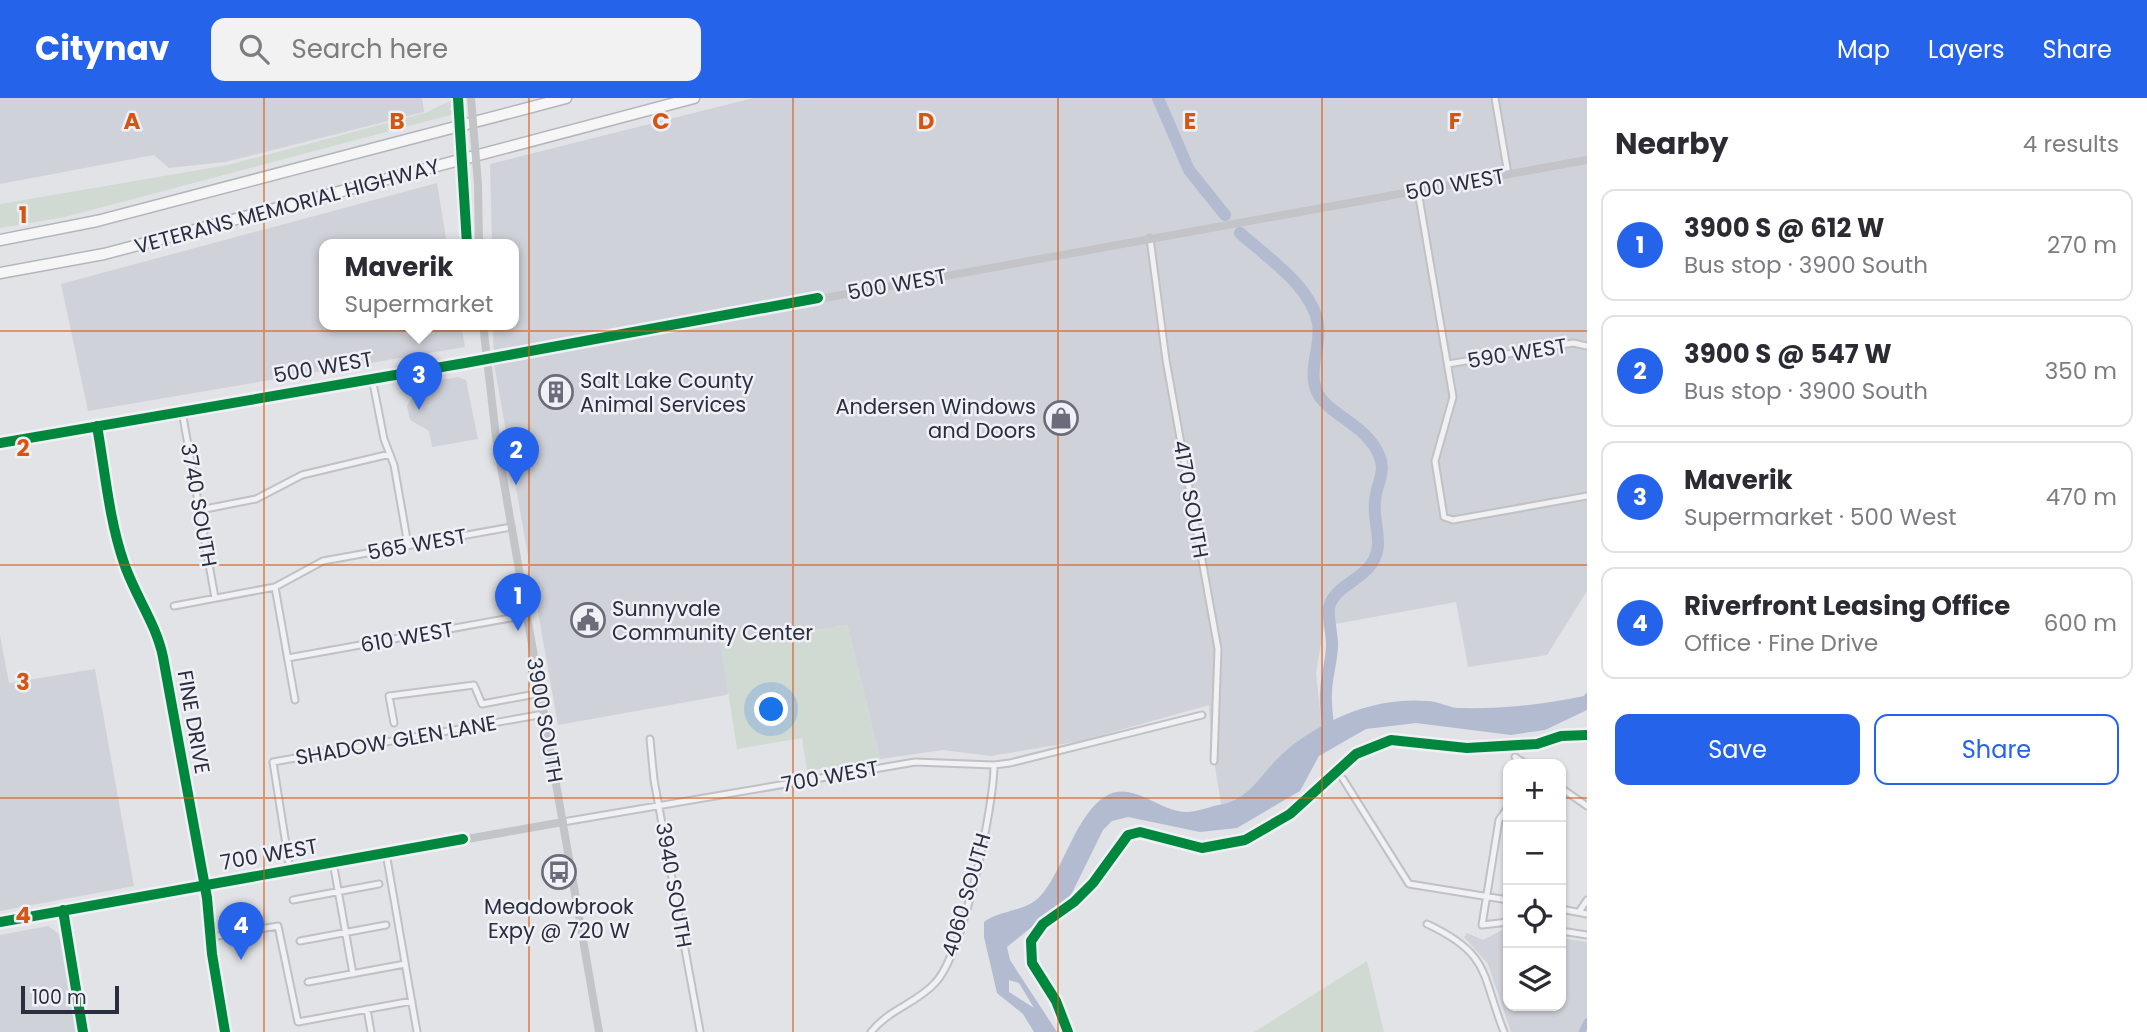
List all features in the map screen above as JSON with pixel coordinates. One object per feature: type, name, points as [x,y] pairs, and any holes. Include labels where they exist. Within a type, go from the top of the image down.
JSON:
[{"type":"highway","name":"VETERANS MEMORIAL HIGHWAY","points":[[0,240],[97,221],[566,98]]},
{"type":"highway","name":"VETERANS MEMORIAL HIGHWAY","points":[[0,273],[104,254],[694,98]]},
{"type":"main road","points":[[471,98],[478,184],[479,239]]},
{"type":"main road","name":"500 WEST","points":[[0,443],[485,359],[1587,160]]},
{"type":"main road","name":"3900 SOUTH","points":[[483,330],[485,359],[511,527],[599,1032]]},
{"type":"main road","name":"700 WEST","points":[[0,922],[563,822]]},
{"type":"street","points":[[1495,98],[1508,174]]},
{"type":"street","points":[[1418,191],[1453,404],[1435,461],[1446,520],[1587,496]]},
{"type":"street","name":"4170 SOUTH","points":[[1150,238],[1166,360],[1218,649],[1214,761]]},
{"type":"street","name":"590 WEST","points":[[1448,364],[1573,343],[1586,345]]},
{"type":"street","points":[[372,378],[408,545]]},
{"type":"street","name":"3740 SOUTH","points":[[182,411],[215,598]]},
{"type":"street","name":"FINE DRIVE","points":[[97,426],[120,549],[161,646],[204,885],[225,1032]]},
{"type":"street","points":[[200,510],[256,499],[310,472],[390,454]]},
{"type":"street","name":"565 WEST","points":[[174,606],[275,587],[323,561],[511,527]]},
{"type":"street","points":[[275,587],[295,700]]},
{"type":"street","name":"610 WEST","points":[[288,658],[527,615]]},
{"type":"street","points":[[394,723],[389,696],[474,685],[482,704],[541,693]]},
{"type":"street","name":"SHADOW GLEN LANE","points":[[290,870],[273,762],[544,714]]},
{"type":"street","name":"700 WEST","points":[[563,822],[915,762],[994,765],[1049,756],[1202,715]]},
{"type":"street","name":"3940 SOUTH","points":[[650,739],[700,1031]]},
{"type":"street","name":"4060 SOUTH","points":[[871,1032],[883,1018],[931,987],[945,970],[960,929],[979,855],[993,796],[994,765]]},
{"type":"street","points":[[1343,779],[1409,884],[1503,899]]},
{"type":"street","points":[[1566,791],[1587,806]]},
{"type":"street","points":[[1503,814],[1499,820],[1482,925],[1503,923]]},
{"type":"street","points":[[386,853],[417,1032]]},
{"type":"street","points":[[333,862],[353,974]]},
{"type":"street","points":[[293,900],[379,884]]},
{"type":"street","points":[[1579,912],[1587,900]]},
{"type":"street","points":[[63,910],[83,1032]]},
{"type":"street","points":[[1566,910],[1587,914]]},
{"type":"street","points":[[1427,924],[1460,940],[1476,956],[1484,971],[1504,1032]]},
{"type":"street","points":[[300,941],[386,925]]},
{"type":"street","points":[[211,937],[278,926],[298,1021],[412,1001]]},
{"type":"street","points":[[1566,932],[1587,935]]},
{"type":"street","points":[[308,982],[405,964]]},
{"type":"street","points":[[367,1009],[371,1032]]},
{"type":"shaded area","points":[[0,98],[422,98],[424,112],[225,162],[169,168],[154,155],[0,184]]},
{"type":"shaded area","points":[[456,98],[449,110],[458,113],[65,217],[0,228],[0,204],[228,165],[425,113]]},
{"type":"shaded area","points":[[753,98],[1587,98],[1587,591],[1547,655],[1468,667],[1456,602],[1324,626],[1316,673],[1322,727],[1279,757],[1253,788],[1233,802],[1221,804],[1211,742],[1209,705],[1081,741],[991,756],[943,750],[880,759],[847,625],[767,638],[718,628],[730,692],[726,695],[558,725],[494,364],[493,330],[519,330],[519,239],[492,239],[490,164]]},
{"type":"shaded area","points":[[437,183],[446,239],[319,239],[319,330],[462,330],[465,347],[88,411],[61,284]]},
{"type":"shaded area","points":[[458,377],[466,380],[478,439],[432,447],[429,431],[410,420],[407,406],[422,383]]},
{"type":"shaded area","points":[[847,625],[880,759],[807,771],[802,738],[737,749],[718,628],[767,638]]},
{"type":"shaded area","points":[[0,635],[9,683],[95,669],[134,886],[0,911]]},
{"type":"shaded area","points":[[48,926],[59,934],[77,1032],[0,1032],[0,935]]},
{"type":"shaded area","points":[[1503,930],[1503,1008],[1488,964],[1464,937],[1467,933],[1483,940]]},
{"type":"shaded area","points":[[1566,939],[1587,942],[1587,1032],[1511,1032],[1504,1011],[1566,1011]]},
{"type":"shaded area","points":[[1367,961],[1384,1032],[1254,1032]]},
{"type":"water","points":[[1587,692],[1587,710],[1545,730],[1511,735],[1416,723],[1366,729],[1319,756],[1300,791],[1237,828],[1200,832],[1128,817],[1112,821],[1103,830],[1071,895],[1007,947],[1010,960],[1057,1032],[1034,1032],[1023,1014],[997,993],[984,937],[984,922],[1030,904],[1043,893],[1079,827],[1096,804],[1106,796],[1116,792],[1136,794],[1176,811],[1186,812],[1232,801],[1254,786],[1278,758],[1307,735],[1341,717],[1379,704],[1419,700],[1458,708],[1490,708],[1584,696]],"holes":[[[1009,980],[1019,983],[1034,1008],[1009,992]]]},
{"type":"waterway","points":[[1158,98],[1189,170],[1225,215]]},
{"type":"waterway","points":[[1240,233],[1286,273],[1307,297],[1314,310],[1319,332],[1314,366],[1317,392],[1322,400],[1365,435],[1381,461],[1382,473],[1375,501],[1377,551],[1369,567],[1340,590],[1329,608],[1332,645],[1326,698],[1329,735]]},
{"type":"waterway","points":[[1582,1032],[1587,1022]]},
{"type":"cycle path","points":[[458,98],[467,239]]},
{"type":"cycle path","points":[[0,443],[465,363],[818,298]]},
{"type":"cycle path","points":[[97,426],[119,547],[156,633],[163,657],[207,898],[212,954],[225,1032]]},
{"type":"cycle path","points":[[1068,1032],[1056,1001],[1032,963],[1031,941],[1043,924],[1074,902],[1093,883],[1128,835],[1140,832],[1202,848],[1245,840],[1290,814],[1356,754],[1391,740],[1467,748],[1537,744],[1561,736],[1587,735]]},
{"type":"cycle path","points":[[0,922],[463,839]]},
{"type":"cycle path","points":[[63,910],[83,1032]]},
{"type":"place","name":"Salt Lake County Animal Services","points":[[556,392]]},
{"type":"place","name":"Maverik","points":[[419,410]]},
{"type":"place","name":"Andersen Windows and Doors","points":[[1061,418]]},
{"type":"place","name":"3900 S @ 547 W","points":[[516,485]]},
{"type":"place","name":"Sunnyvale Community Center","points":[[588,620]]},
{"type":"place","name":"3900 S @ 612 W","points":[[518,631]]},
{"type":"place","name":"Meadowbrook Expy @ 720 W","points":[[559,872]]},
{"type":"place","name":"Riverfront Leasing Office","points":[[241,960]]}]
